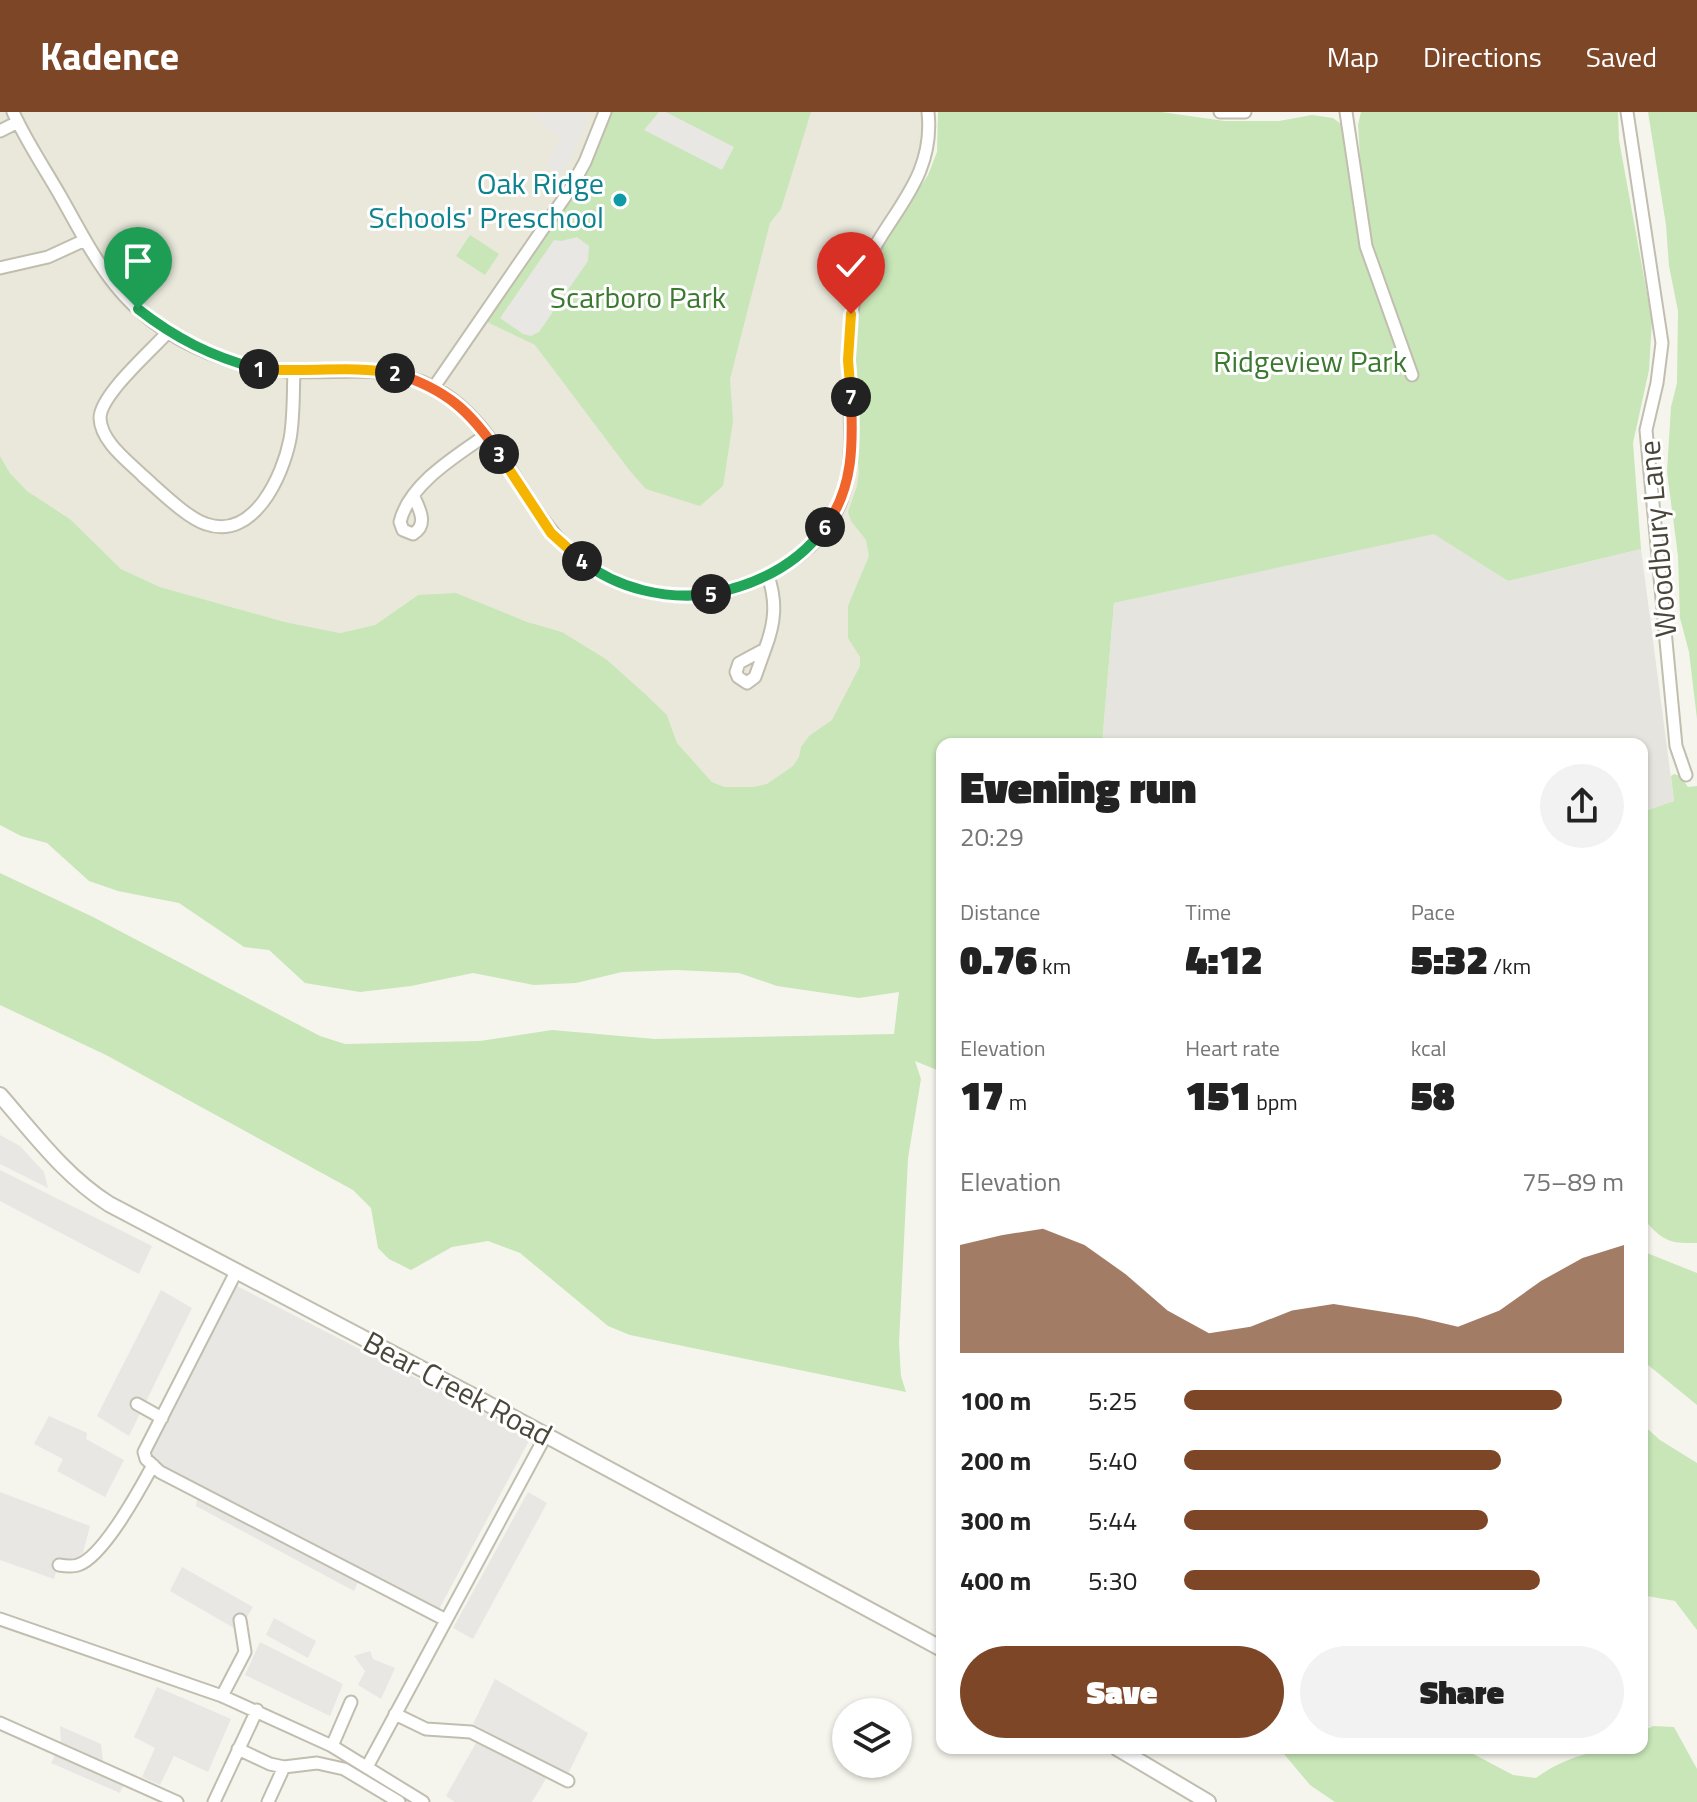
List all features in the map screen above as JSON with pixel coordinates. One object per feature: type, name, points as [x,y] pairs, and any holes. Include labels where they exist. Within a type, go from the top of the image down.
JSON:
[{"type":"street","points":[[434,387],[569,191],[585,162],[605,112]]},
{"type":"street","points":[[0,131],[15,117],[85,240],[117,288],[168,332],[203,351],[245,365],[294,371],[365,370],[392,373],[434,387],[461,407],[486,435],[551,533],[579,559],[605,576],[641,590],[680,596],[709,595],[737,589],[768,576],[796,558],[819,536],[844,495],[852,449],[848,360],[851,314],[862,272],[914,187],[924,164],[930,126],[928,112]]},
{"type":"street","points":[[1220,112],[1245,112]]},
{"type":"street","points":[[1346,112],[1366,246],[1412,375]]},
{"type":"street","name":"Woodbury Lane","points":[[1627,112],[1662,343],[1646,430],[1676,746],[1686,775]]},
{"type":"street","points":[[0,268],[48,257],[85,240]]},
{"type":"street","points":[[168,332],[108,397],[100,418],[104,433],[112,445],[133,466],[207,525],[229,527],[244,521],[266,497],[283,464],[290,438],[294,371]]},
{"type":"street","points":[[414,497],[434,472],[486,435]]},
{"type":"street","points":[[765,649],[775,609],[768,576]]},
{"type":"street","name":"Bear Creek Road","points":[[0,1095],[65,1168],[97,1196],[936,1646]]},
{"type":"street","points":[[237,1270],[144,1452],[146,1459],[160,1472],[446,1620]]},
{"type":"street","points":[[137,1404],[162,1418]]},
{"type":"street","points":[[367,1767],[546,1435]]},
{"type":"street","points":[[59,1565],[76,1566],[86,1561],[120,1523],[153,1465]]},
{"type":"street","points":[[0,1619],[257,1710],[332,1746],[423,1802]]},
{"type":"street","points":[[222,1696],[245,1652],[240,1620]]},
{"type":"street","points":[[332,1746],[351,1702]]},
{"type":"street","points":[[214,1802],[257,1710]]},
{"type":"street","points":[[395,1714],[426,1729],[471,1732],[568,1781]]},
{"type":"street","points":[[0,1723],[177,1802]]},
{"type":"street","points":[[238,1749],[284,1767],[317,1763],[344,1769],[399,1802]]},
{"type":"street","points":[[1127,1754],[1208,1802]]},
{"type":"street","points":[[268,1802],[284,1767]]},
{"type":"shaded area","points":[[0,112],[934,112],[929,159],[915,196],[881,247],[853,358],[856,444],[871,503],[870,667],[774,805],[712,782],[677,743],[667,715],[606,659],[562,632],[418,595],[375,625],[340,633],[285,622],[160,587],[121,569],[70,519],[27,491],[10,473],[0,456]]},
{"type":"shaded area","points":[[535,112],[590,112],[561,176],[546,166],[560,140],[558,135],[533,117]]},
{"type":"shaded area","points":[[659,112],[666,112],[734,147],[722,170],[644,130]]},
{"type":"shaded area","points":[[577,237],[589,246],[588,261],[539,332],[531,336],[523,334],[500,318],[554,240]]},
{"type":"shaded area","points":[[1434,533],[1508,581],[1641,549],[1674,801],[1648,810],[1648,738],[1103,738],[1114,603]]},
{"type":"shaded area","points":[[0,1135],[20,1146],[44,1172],[48,1188],[0,1164]]},
{"type":"shaded area","points":[[0,1170],[152,1246],[139,1274],[0,1201]]},
{"type":"shaded area","points":[[235,1285],[531,1437],[437,1613],[162,1468],[150,1455]]},
{"type":"shaded area","points":[[161,1290],[192,1308],[129,1436],[97,1416]]},
{"type":"shaded area","points":[[49,1416],[87,1433],[86,1439],[124,1460],[105,1497],[57,1471],[63,1459],[34,1444]]},
{"type":"shaded area","points":[[0,1492],[90,1526],[83,1553],[75,1559],[60,1558],[54,1579],[0,1560]]},
{"type":"shaded area","points":[[528,1492],[547,1503],[473,1639],[453,1628]]},
{"type":"shaded area","points":[[198,1495],[359,1580],[354,1591],[196,1506]]},
{"type":"shaded area","points":[[182,1567],[253,1607],[239,1631],[170,1591]]},
{"type":"shaded area","points":[[274,1618],[316,1641],[308,1658],[266,1635]]},
{"type":"shaded area","points":[[260,1642],[343,1684],[330,1716],[245,1675]]},
{"type":"shaded area","points":[[370,1651],[373,1659],[395,1668],[381,1699],[358,1685],[365,1671],[354,1656]]},
{"type":"shaded area","points":[[495,1679],[588,1733],[568,1774],[473,1724]]},
{"type":"shaded area","points":[[157,1687],[231,1719],[208,1772],[174,1756],[160,1785],[142,1777],[155,1748],[134,1737]]},
{"type":"shaded area","points":[[60,1726],[101,1744],[103,1761],[61,1742]]},
{"type":"shaded area","points":[[476,1743],[547,1777],[532,1802],[455,1802],[446,1796]]},
{"type":"shaded area","points":[[56,1753],[124,1784],[120,1793],[51,1763]]},
{"type":"green space","name":"Scarboro Park","points":[[610,112],[811,112],[781,209],[770,223],[730,379],[733,421],[723,486],[700,506],[646,489],[535,345],[487,322],[572,195]]},
{"type":"green space","name":"Ridgeview Park","points":[[938,112],[1161,112],[1225,121],[1279,121],[1312,115],[1333,118],[1341,124],[1350,167],[1361,170],[1358,125],[1361,112],[1618,112],[1619,140],[1652,321],[1649,370],[1633,443],[1641,549],[1508,581],[1434,534],[1114,603],[1103,738],[936,738],[936,1070],[915,1061],[921,1079],[908,1158],[899,1343],[901,1376],[906,1392],[630,1335],[608,1326],[520,1253],[488,1241],[452,1247],[411,1270],[389,1259],[378,1248],[371,1208],[353,1190],[106,1055],[0,1005],[0,873],[93,917],[320,1036],[345,1044],[480,1041],[552,1030],[655,1039],[894,1034],[899,992],[859,998],[777,986],[739,973],[677,970],[622,972],[576,983],[534,985],[473,973],[411,986],[360,992],[305,983],[269,950],[244,947],[179,903],[118,891],[89,881],[47,843],[21,836],[0,825],[0,456],[10,473],[27,491],[70,519],[121,569],[160,587],[285,622],[340,633],[375,625],[418,595],[456,593],[527,622],[562,632],[606,659],[667,715],[677,743],[712,782],[725,787],[767,784],[793,766],[809,736],[832,720],[860,666],[860,657],[848,638],[848,606],[869,556],[866,540],[848,512],[859,471],[853,336],[861,292],[869,269],[928,175],[937,152]]},
{"type":"green space","points":[[1648,112],[1697,112],[1697,719],[1689,652],[1680,618],[1678,556],[1667,472],[1671,407],[1677,383],[1678,311]]},
{"type":"green space","points":[[470,235],[499,254],[485,275],[456,256]]},
{"type":"green space","points":[[1671,776],[1680,776],[1688,787],[1697,786],[1697,1243],[1665,1239],[1648,1224],[1648,810],[1674,801]]},
{"type":"green space","points":[[1648,1253],[1697,1273],[1697,1405],[1648,1365]]},
{"type":"green space","points":[[1648,1429],[1697,1463],[1697,1630],[1675,1601],[1648,1596]]},
{"type":"green space","points":[[1674,1727],[1697,1769],[1697,1802],[1335,1802],[1310,1785],[1284,1754],[1473,1754],[1513,1775],[1536,1778],[1561,1763],[1586,1754],[1648,1754],[1648,1729]]},
{"type":"place","name":"Oak Ridge Schools' Preschool","points":[[620,200]]},
{"type":"route","points":[[138,309],[168,332],[203,351],[260,369],[296,372],[365,370],[392,373],[434,387],[474,420],[562,545],[587,565],[622,584],[680,596],[709,595],[737,589],[768,576],[796,558],[819,536],[831,519],[844,495],[850,469],[852,423],[848,360],[851,314]]}]
